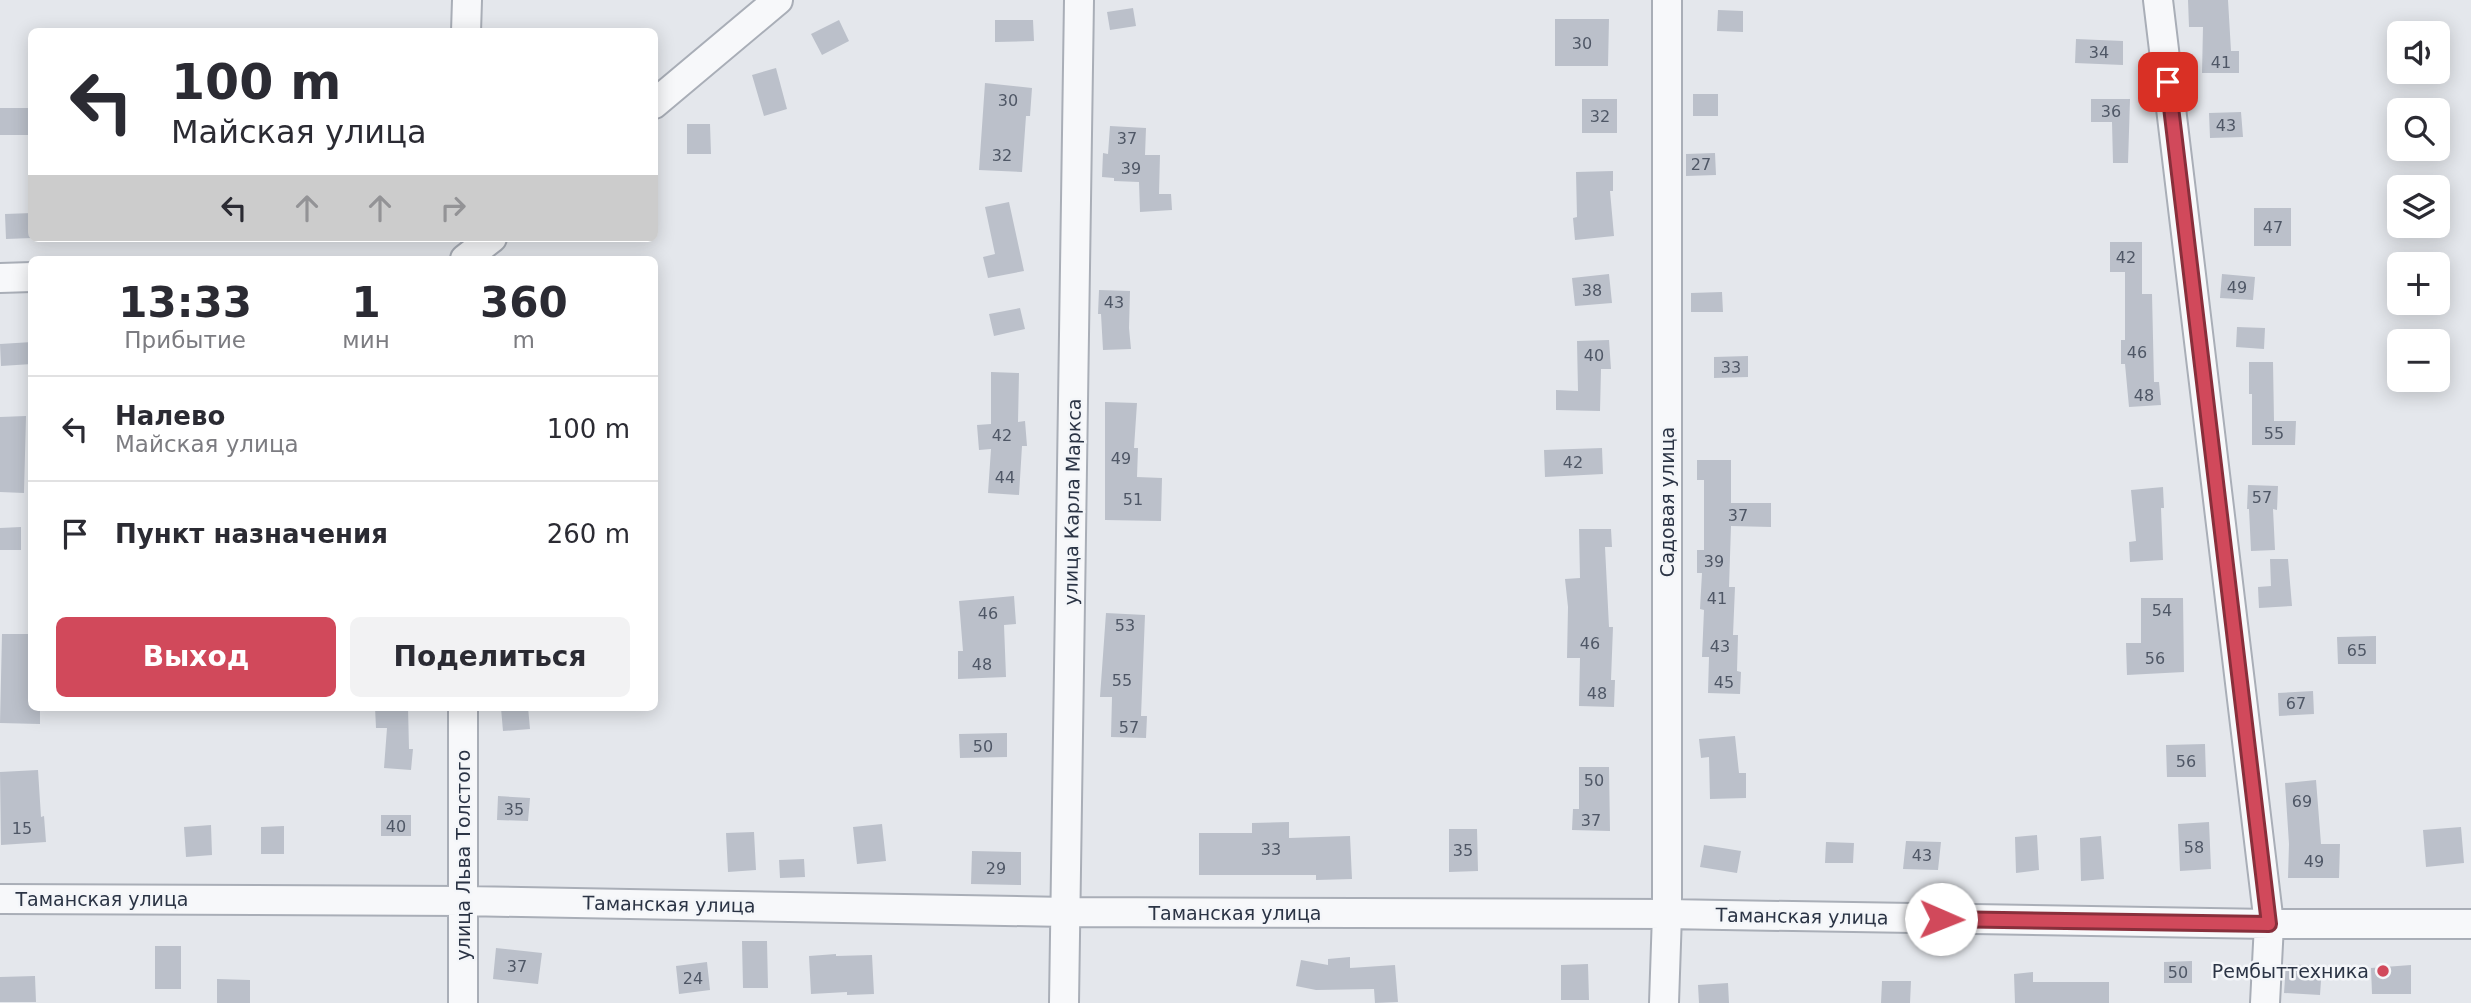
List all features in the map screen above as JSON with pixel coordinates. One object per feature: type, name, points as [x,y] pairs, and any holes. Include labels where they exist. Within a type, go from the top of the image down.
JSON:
[{"type":"street","points":[[466,28],[467,0]]},
{"type":"street","points":[[658,101],[778,0]]},
{"type":"street","name":"улица Карла Маркса","points":[[1064,1003],[1079,0]]},
{"type":"street","name":"Садовая улица","points":[[1664,1003],[1667,914],[1667,0]]},
{"type":"street","points":[[2158,0],[2269,924],[2265,1003]]},
{"type":"street","points":[[468,256],[487,242]]},
{"type":"street","points":[[0,278],[28,277]]},
{"type":"street","name":"улица Льва Толстого","points":[[463,711],[463,1003]]},
{"type":"street","name":"Таманская улица","points":[[0,899],[462,901],[1066,912],[1667,914],[2269,924],[2471,924]]},
{"type":"building","points":[[2188,0],[2228,0],[2231,51],[2239,51],[2239,73],[2202,73],[2203,27],[2189,27]]},
{"type":"building","points":[[1133,8],[1136,26],[1110,30],[1107,12]]},
{"type":"building","points":[[1718,10],[1743,11],[1743,32],[1717,31]]},
{"type":"building","points":[[1555,19],[1609,19],[1608,66],[1555,66]]},
{"type":"building","points":[[839,20],[849,41],[822,55],[811,34]]},
{"type":"building","points":[[995,20],[1033,20],[1034,41],[995,42]]},
{"type":"building","points":[[2076,39],[2123,41],[2123,65],[2075,63]]},
{"type":"building","points":[[776,68],[787,109],[764,116],[752,75]]},
{"type":"building","points":[[985,83],[1032,88],[1030,116],[1026,116],[1022,172],[979,170]]},
{"type":"building","points":[[1693,94],[1718,94],[1718,116],[1693,116]]},
{"type":"building","points":[[1582,99],[1617,99],[1617,133],[1582,133]]},
{"type":"building","points":[[2091,99],[2130,99],[2128,163],[2113,163],[2112,122],[2091,122]]},
{"type":"building","points":[[0,108],[28,108],[28,135],[0,135]]},
{"type":"building","points":[[2241,112],[2243,137],[2210,138],[2209,113]]},
{"type":"building","points":[[687,124],[710,124],[711,154],[687,154]]},
{"type":"building","points":[[1110,126],[1146,128],[1145,155],[1160,155],[1159,194],[1171,194],[1172,210],[1140,212],[1139,182],[1114,181],[1114,178],[1102,177],[1103,153],[1108,154]]},
{"type":"building","points":[[1715,153],[1716,175],[1686,176],[1686,154]]},
{"type":"building","points":[[1613,171],[1613,191],[1610,191],[1614,236],[1575,240],[1573,218],[1577,217],[1576,172]]},
{"type":"building","points":[[1009,202],[1024,271],[988,278],[983,257],[995,254],[985,207]]},
{"type":"building","points":[[2254,208],[2291,208],[2291,246],[2254,246]]},
{"type":"building","points":[[28,213],[28,238],[6,239],[5,214]]},
{"type":"building","points":[[2110,242],[2142,242],[2142,294],[2152,294],[2154,382],[2159,382],[2161,405],[2129,407],[2125,364],[2121,364],[2121,340],[2125,340],[2125,272],[2110,272]]},
{"type":"building","points":[[1609,274],[1612,303],[1575,306],[1572,278]]},
{"type":"building","points":[[2222,274],[2255,277],[2253,300],[2220,298]]},
{"type":"building","points":[[1099,290],[1130,291],[1131,349],[1103,350],[1101,314],[1098,314]]},
{"type":"building","points":[[1722,292],[1723,312],[1691,312],[1691,293]]},
{"type":"building","points":[[1020,308],[1025,329],[994,336],[989,314]]},
{"type":"building","points":[[2237,327],[2265,328],[2264,349],[2236,347]]},
{"type":"building","points":[[1609,340],[1611,369],[1601,369],[1600,411],[1556,410],[1556,390],[1578,391],[1577,341]]},
{"type":"building","points":[[28,342],[28,364],[1,366],[0,344]]},
{"type":"building","points":[[1748,356],[1748,377],[1714,378],[1714,357]]},
{"type":"building","points":[[2249,362],[2273,362],[2274,421],[2296,421],[2295,445],[2252,445]]},
{"type":"building","points":[[991,372],[1019,373],[1018,422],[1025,421],[1027,446],[1022,446],[1019,495],[988,493],[991,449],[979,450],[977,425],[991,424]]},
{"type":"building","points":[[1105,402],[1137,403],[1134,448],[1138,448],[1137,477],[1162,478],[1161,521],[1105,520]]},
{"type":"building","points":[[26,416],[24,493],[0,492],[0,417]]},
{"type":"building","points":[[1602,448],[1603,474],[1545,477],[1544,450]]},
{"type":"building","points":[[1697,460],[1731,460],[1731,503],[1771,503],[1771,527],[1731,526],[1729,587],[1735,587],[1733,635],[1738,635],[1737,671],[1741,672],[1740,694],[1708,693],[1709,657],[1702,657],[1702,573],[1697,573],[1697,550],[1704,550],[1704,480],[1697,480]]},
{"type":"building","points":[[2248,485],[2278,486],[2277,510],[2273,509],[2275,550],[2251,551]]},
{"type":"building","points":[[2163,487],[2163,560],[2130,562],[2129,542],[2136,541],[2131,490]]},
{"type":"building","points":[[21,527],[21,550],[0,550],[0,528]]},
{"type":"building","points":[[1579,529],[1611,529],[1612,547],[1605,547],[1609,627],[1613,627],[1611,680],[1615,680],[1614,707],[1579,706],[1580,658],[1567,658],[1568,607],[1565,579],[1580,578]]},
{"type":"building","points":[[2270,559],[2288,559],[2292,606],[2259,608],[2258,587],[2271,586]]},
{"type":"building","points":[[1014,596],[1016,624],[1004,625],[1006,677],[958,679],[958,651],[963,651],[959,601]]},
{"type":"building","points":[[2141,598],[2183,598],[2184,672],[2127,675],[2126,643],[2141,643]]},
{"type":"building","points":[[1106,613],[1145,615],[1141,716],[1147,716],[1146,738],[1111,737],[1112,697],[1100,697]]},
{"type":"building","points":[[2,634],[28,634],[28,711],[40,711],[40,724],[0,723]]},
{"type":"building","points":[[2376,636],[2376,664],[2338,664],[2337,637]]},
{"type":"building","points":[[2313,691],[2314,714],[2279,716],[2278,693]]},
{"type":"building","points":[[375,711],[408,711],[409,749],[413,749],[411,770],[384,768],[387,728],[376,728]]},
{"type":"building","points":[[501,711],[528,711],[530,729],[503,731]]},
{"type":"building","points":[[1007,733],[1007,757],[960,758],[959,734]]},
{"type":"building","points":[[1735,736],[1739,773],[1746,773],[1746,798],[1710,799],[1709,757],[1701,758],[1699,739]]},
{"type":"building","points":[[2205,744],[2206,777],[2167,777],[2166,745]]},
{"type":"building","points":[[1579,767],[1609,767],[1610,831],[1572,830],[1573,809],[1579,809]]},
{"type":"building","points":[[38,770],[41,817],[44,816],[46,842],[1,845],[0,772]]},
{"type":"building","points":[[2316,780],[2321,844],[2340,844],[2339,878],[2288,878],[2285,783]]},
{"type":"building","points":[[498,796],[530,798],[528,821],[497,820]]},
{"type":"building","points":[[381,815],[411,815],[411,836],[381,836]]},
{"type":"building","points":[[1289,822],[1289,838],[1350,836],[1352,879],[1316,880],[1316,875],[1199,875],[1199,833],[1252,833],[1252,823]]},
{"type":"building","points":[[2209,822],[2211,869],[2180,871],[2178,824]]},
{"type":"building","points":[[882,824],[886,861],[857,864],[853,827]]},
{"type":"building","points":[[211,825],[212,855],[186,857],[184,827]]},
{"type":"building","points":[[284,826],[284,854],[261,854],[261,827]]},
{"type":"building","points":[[2461,827],[2464,863],[2426,867],[2423,830]]},
{"type":"building","points":[[1449,829],[1477,829],[1478,871],[1449,872]]},
{"type":"building","points":[[754,832],[756,870],[728,872],[726,833]]},
{"type":"building","points":[[2037,835],[2039,870],[2016,873],[2015,837]]},
{"type":"building","points":[[2101,836],[2104,879],[2081,881],[2080,838]]},
{"type":"building","points":[[1906,841],[1941,842],[1938,870],[1903,869]]},
{"type":"building","points":[[1826,842],[1854,843],[1853,863],[1825,863]]},
{"type":"building","points":[[1704,845],[1741,851],[1737,873],[1700,867]]},
{"type":"building","points":[[972,851],[1021,852],[1021,885],[971,884]]},
{"type":"building","points":[[804,859],[805,877],[780,878],[779,860]]},
{"type":"building","points":[[742,941],[767,941],[768,988],[743,988]]},
{"type":"building","points":[[155,946],[181,946],[181,989],[155,989]]},
{"type":"building","points":[[496,948],[542,953],[538,984],[493,979]]},
{"type":"building","points":[[872,955],[874,994],[811,994],[809,956]]},
{"type":"building","points":[[1350,957],[1350,968],[1395,965],[1398,1002],[1375,1003],[1374,989],[1316,990],[1296,986],[1301,960],[1328,965],[1328,959]]},
{"type":"building","points":[[2192,961],[2192,983],[2164,983],[2164,962]]},
{"type":"building","points":[[707,962],[710,990],[679,994],[676,966]]},
{"type":"building","points":[[1588,964],[1589,1000],[1561,1000],[1561,965]]},
{"type":"building","points":[[2286,964],[2322,966],[2320,995],[2284,993]]},
{"type":"building","points":[[2411,965],[2411,994],[2372,994],[2371,968]]},
{"type":"building","points":[[2033,972],[2033,982],[2109,982],[2109,1003],[2015,1003],[2014,974]]},
{"type":"building","points":[[35,976],[36,1002],[0,1002],[0,977]]},
{"type":"building","points":[[217,979],[250,980],[250,1003],[217,1003]]},
{"type":"building","points":[[1882,981],[1911,981],[1910,1003],[1881,1003]]},
{"type":"building","points":[[1728,983],[1729,1003],[1699,1003],[1698,985]]},
{"type":"place","name":"Рембыттехника","points":[[2383,971]]},
{"type":"route","points":[[1941,919],[2269,924],[2168,82]]}]
